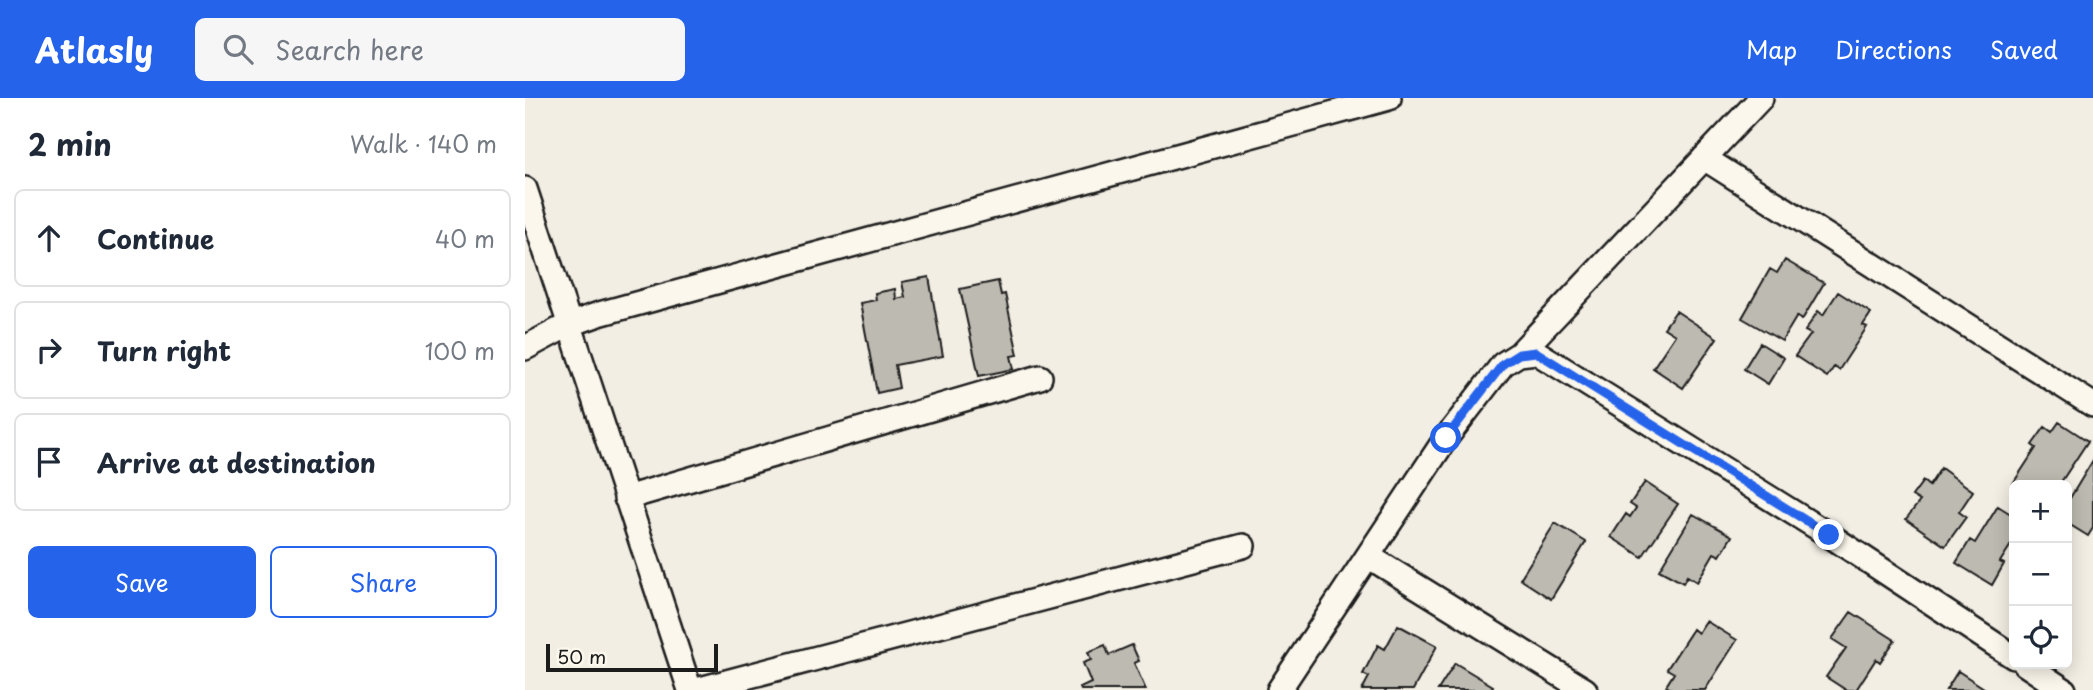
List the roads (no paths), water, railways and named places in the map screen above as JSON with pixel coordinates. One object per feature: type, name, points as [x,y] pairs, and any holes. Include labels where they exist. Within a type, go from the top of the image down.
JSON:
[{"type":"street","points":[[525,348],[568,325],[599,314],[1389,98]]},
{"type":"street","points":[[1279,690],[1446,438],[1503,364],[1519,354],[1761,98]]},
{"type":"street","points":[[1704,158],[2093,405]]},
{"type":"street","points":[[525,189],[690,690]]},
{"type":"street","points":[[1519,354],[1536,352],[1829,535],[2009,654]]},
{"type":"street","points":[[626,498],[1040,377]]},
{"type":"street","points":[[696,690],[1243,546]]},
{"type":"street","points":[[1368,556],[1585,690]]},
{"type":"street","points":[[2032,669],[2064,690]]}]
